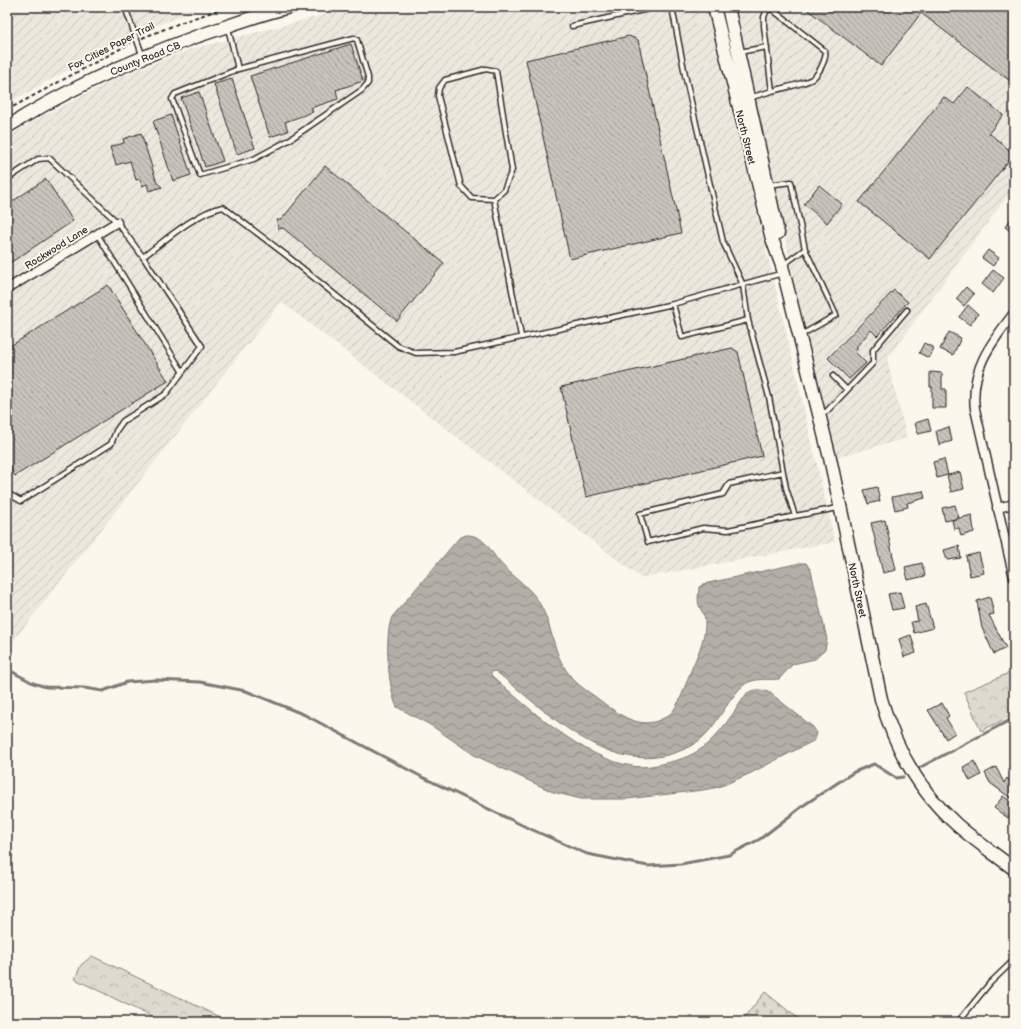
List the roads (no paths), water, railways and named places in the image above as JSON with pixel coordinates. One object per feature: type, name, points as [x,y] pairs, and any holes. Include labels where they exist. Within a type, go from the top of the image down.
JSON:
[{"type":"street","name":"County Road CB","points":[[7,127],[56,98],[143,57],[227,26],[290,7]]},
{"type":"street","name":"North Street","points":[[714,7],[772,239],[782,269],[819,414],[881,699],[888,723],[898,748],[919,783],[939,808],[956,825],[1013,866]]},
{"type":"street","name":"North Street","points":[[728,7],[779,237],[782,269]]},
{"type":"street","name":"Rockwood Lane","points":[[7,289],[117,222]]},
{"type":"street","points":[[1014,313],[984,355],[976,376],[974,388],[975,409],[1014,578]]},
{"type":"street","points":[[997,508],[1014,504]]},
{"type":"lane","points":[[125,7],[143,57]]},
{"type":"lane","points":[[572,26],[657,7]]},
{"type":"lane","points":[[672,7],[684,75],[723,242],[743,285],[748,320],[769,397],[786,488],[795,516]]},
{"type":"lane","points":[[748,98],[772,91],[812,79],[825,60],[825,51],[768,7],[764,17],[764,26],[772,91]]},
{"type":"lane","points":[[227,26],[238,69]]},
{"type":"lane","points":[[354,38],[357,40],[368,77],[368,83],[362,90],[289,140],[254,159],[200,175],[172,100],[175,94],[238,69],[354,38]]},
{"type":"lane","points":[[738,52],[767,47]]},
{"type":"lane","points":[[486,69],[496,71],[512,170],[504,190],[494,199],[472,198],[461,186],[438,96],[439,88],[445,80],[486,69]]},
{"type":"lane","points":[[7,179],[38,159],[49,158],[117,222],[143,257],[202,346],[166,394],[123,421],[116,431],[111,444],[58,476],[21,501],[7,493]]},
{"type":"lane","points":[[768,185],[791,182],[805,249],[836,315],[799,336]]},
{"type":"lane","points":[[494,199],[521,336]]},
{"type":"lane","points":[[143,257],[178,231],[214,208],[222,207],[286,255],[398,346],[416,353],[454,352],[521,336],[674,304],[743,285],[782,269],[805,249]]},
{"type":"lane","points":[[96,234],[182,371]]},
{"type":"lane","points":[[674,304],[682,337],[748,320]]},
{"type":"lane","points":[[819,414],[827,411],[873,363],[873,350],[907,310]]},
{"type":"lane","points":[[833,376],[847,390]]},
{"type":"lane","points":[[783,472],[729,484],[723,494],[640,514],[648,542],[703,528],[728,530],[840,507]]},
{"type":"lane","points":[[958,1022],[990,984],[1014,960]]},
{"type":"water","points":[[466,535],[481,539],[497,559],[538,600],[546,618],[557,653],[566,670],[573,679],[581,687],[622,716],[631,720],[650,723],[660,720],[674,710],[682,695],[700,648],[704,635],[705,619],[698,603],[699,587],[704,584],[800,563],[806,563],[811,571],[827,639],[825,650],[815,659],[793,664],[779,679],[756,680],[744,685],[738,690],[703,737],[690,746],[671,754],[646,758],[622,755],[599,747],[576,734],[555,719],[495,671],[491,672],[491,675],[539,716],[575,742],[594,753],[613,761],[636,767],[657,765],[679,760],[697,752],[720,730],[747,693],[755,690],[769,692],[813,727],[817,733],[815,740],[749,774],[719,787],[627,799],[581,799],[553,792],[474,755],[432,726],[397,707],[391,688],[388,662],[388,636],[392,617],[459,538]]},
{"type":"waterway","points":[[7,669],[33,683],[46,687],[84,688],[103,691],[127,682],[156,680],[200,682],[246,691],[305,715],[422,777],[526,827],[587,854],[648,866],[681,864],[729,855],[760,839],[804,805],[854,772],[874,764],[896,778],[903,777]]},
{"type":"waterway","points":[[917,769],[1014,718]]}]
